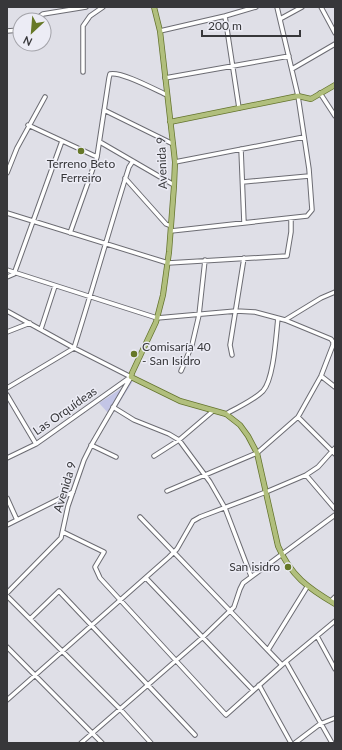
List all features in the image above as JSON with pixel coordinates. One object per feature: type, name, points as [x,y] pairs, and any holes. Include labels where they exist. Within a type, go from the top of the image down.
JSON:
[{"type":"main road","name":"Avenida 9","points":[[131,377],[157,318],[163,295],[168,263],[174,185],[175,162],[173,144],[160,31],[154,7]]},
{"type":"main road","points":[[170,122],[298,96],[311,99],[335,85]]},
{"type":"main road","points":[[131,377],[171,397],[226,414],[236,420],[245,430],[257,453],[278,546],[282,555],[307,587],[333,603]]},
{"type":"street","points":[[52,13],[86,7]]},
{"type":"street","points":[[83,72],[83,26],[90,16],[103,7]]},
{"type":"street","points":[[160,31],[225,16],[256,7]]},
{"type":"street","points":[[125,178],[171,229],[307,216],[312,210],[304,137],[298,96],[277,7]]},
{"type":"street","points":[[280,19],[302,7]]},
{"type":"street","points":[[321,7],[335,33]]},
{"type":"street","points":[[225,16],[239,108]]},
{"type":"street","points":[[292,69],[335,44]]},
{"type":"street","points":[[165,78],[289,56]]},
{"type":"street","points":[[70,233],[100,142],[110,74],[114,73],[128,77],[167,95]]},
{"type":"street","points":[[320,93],[335,116]]},
{"type":"street","points":[[7,173],[16,148],[45,97]]},
{"type":"street","points":[[104,110],[173,144]]},
{"type":"street","points":[[28,125],[96,157]]},
{"type":"street","points":[[175,162],[304,137]]},
{"type":"street","points":[[7,277],[14,274],[62,140]]},
{"type":"street","points":[[100,142],[174,185]]},
{"type":"street","points":[[242,149],[244,223]]},
{"type":"street","points":[[7,388],[74,348],[109,228],[125,178],[133,161]]},
{"type":"street","points":[[243,182],[309,176]]},
{"type":"street","points":[[7,213],[168,263],[287,256],[291,232],[291,218]]},
{"type":"street","points":[[232,355],[230,345],[244,258]]},
{"type":"street","points":[[181,371],[192,345],[198,315],[205,260]]},
{"type":"street","points":[[7,270],[14,274],[157,318],[236,311],[255,312],[285,320],[331,339],[333,345],[321,376],[298,416],[257,453],[167,491]]},
{"type":"street","points":[[41,329],[55,286]]},
{"type":"street","points":[[285,320],[321,298],[335,292]]},
{"type":"street","points":[[7,311],[131,377]]},
{"type":"street","points":[[226,414],[254,398],[264,390],[270,377],[278,318]]},
{"type":"street","points":[[7,332],[30,323]]},
{"type":"street","points":[[321,376],[335,388]]},
{"type":"street","name":"Avenida 9","points":[[7,593],[61,538],[68,506],[84,460],[91,445],[131,377]]},
{"type":"street","name":"Las Orquídeas","points":[[7,458],[36,444],[131,377]]},
{"type":"street","points":[[7,395],[36,444]]},
{"type":"street","points":[[113,407],[134,420],[179,440],[205,475],[225,508],[251,576]]},
{"type":"street","points":[[154,456],[179,440],[213,411]]},
{"type":"street","points":[[7,700],[36,676],[174,552],[193,521],[306,475],[318,467],[334,451],[298,416]]},
{"type":"street","points":[[91,445],[116,457]]},
{"type":"street","points":[[306,475],[335,510]]},
{"type":"street","points":[[7,525],[73,492]]},
{"type":"street","points":[[7,498],[17,520]]},
{"type":"street","points":[[81,743],[203,637],[231,610],[236,604],[241,586],[251,576],[282,555],[335,515]]},
{"type":"street","points":[[140,517],[231,610],[282,665]]},
{"type":"street","points":[[63,532],[104,552],[95,567],[100,578],[226,715],[253,690],[335,621]]},
{"type":"street","points":[[146,578],[253,690]]},
{"type":"street","points":[[268,650],[307,587]]},
{"type":"street","points":[[30,619],[59,591],[195,735]]},
{"type":"street","points":[[7,596],[120,709],[151,743]]},
{"type":"street","points":[[333,603],[335,597]]},
{"type":"street","points":[[317,636],[335,669]]},
{"type":"street","points":[[7,647],[102,743]]},
{"type":"street","points":[[286,662],[332,743]]},
{"type":"street","points":[[259,685],[291,743]]},
{"type":"street","points":[[296,743],[320,724],[335,718]]},
{"type":"shaded area","points":[[133,381],[111,416],[99,403]]},
{"type":"place","name":"Terreno Beto Ferreiro","points":[[81,151]]},
{"type":"place","name":"Comisaría 40 - San Isidro","points":[[134,354]]},
{"type":"place","name":"San isidro","points":[[288,567]]}]
